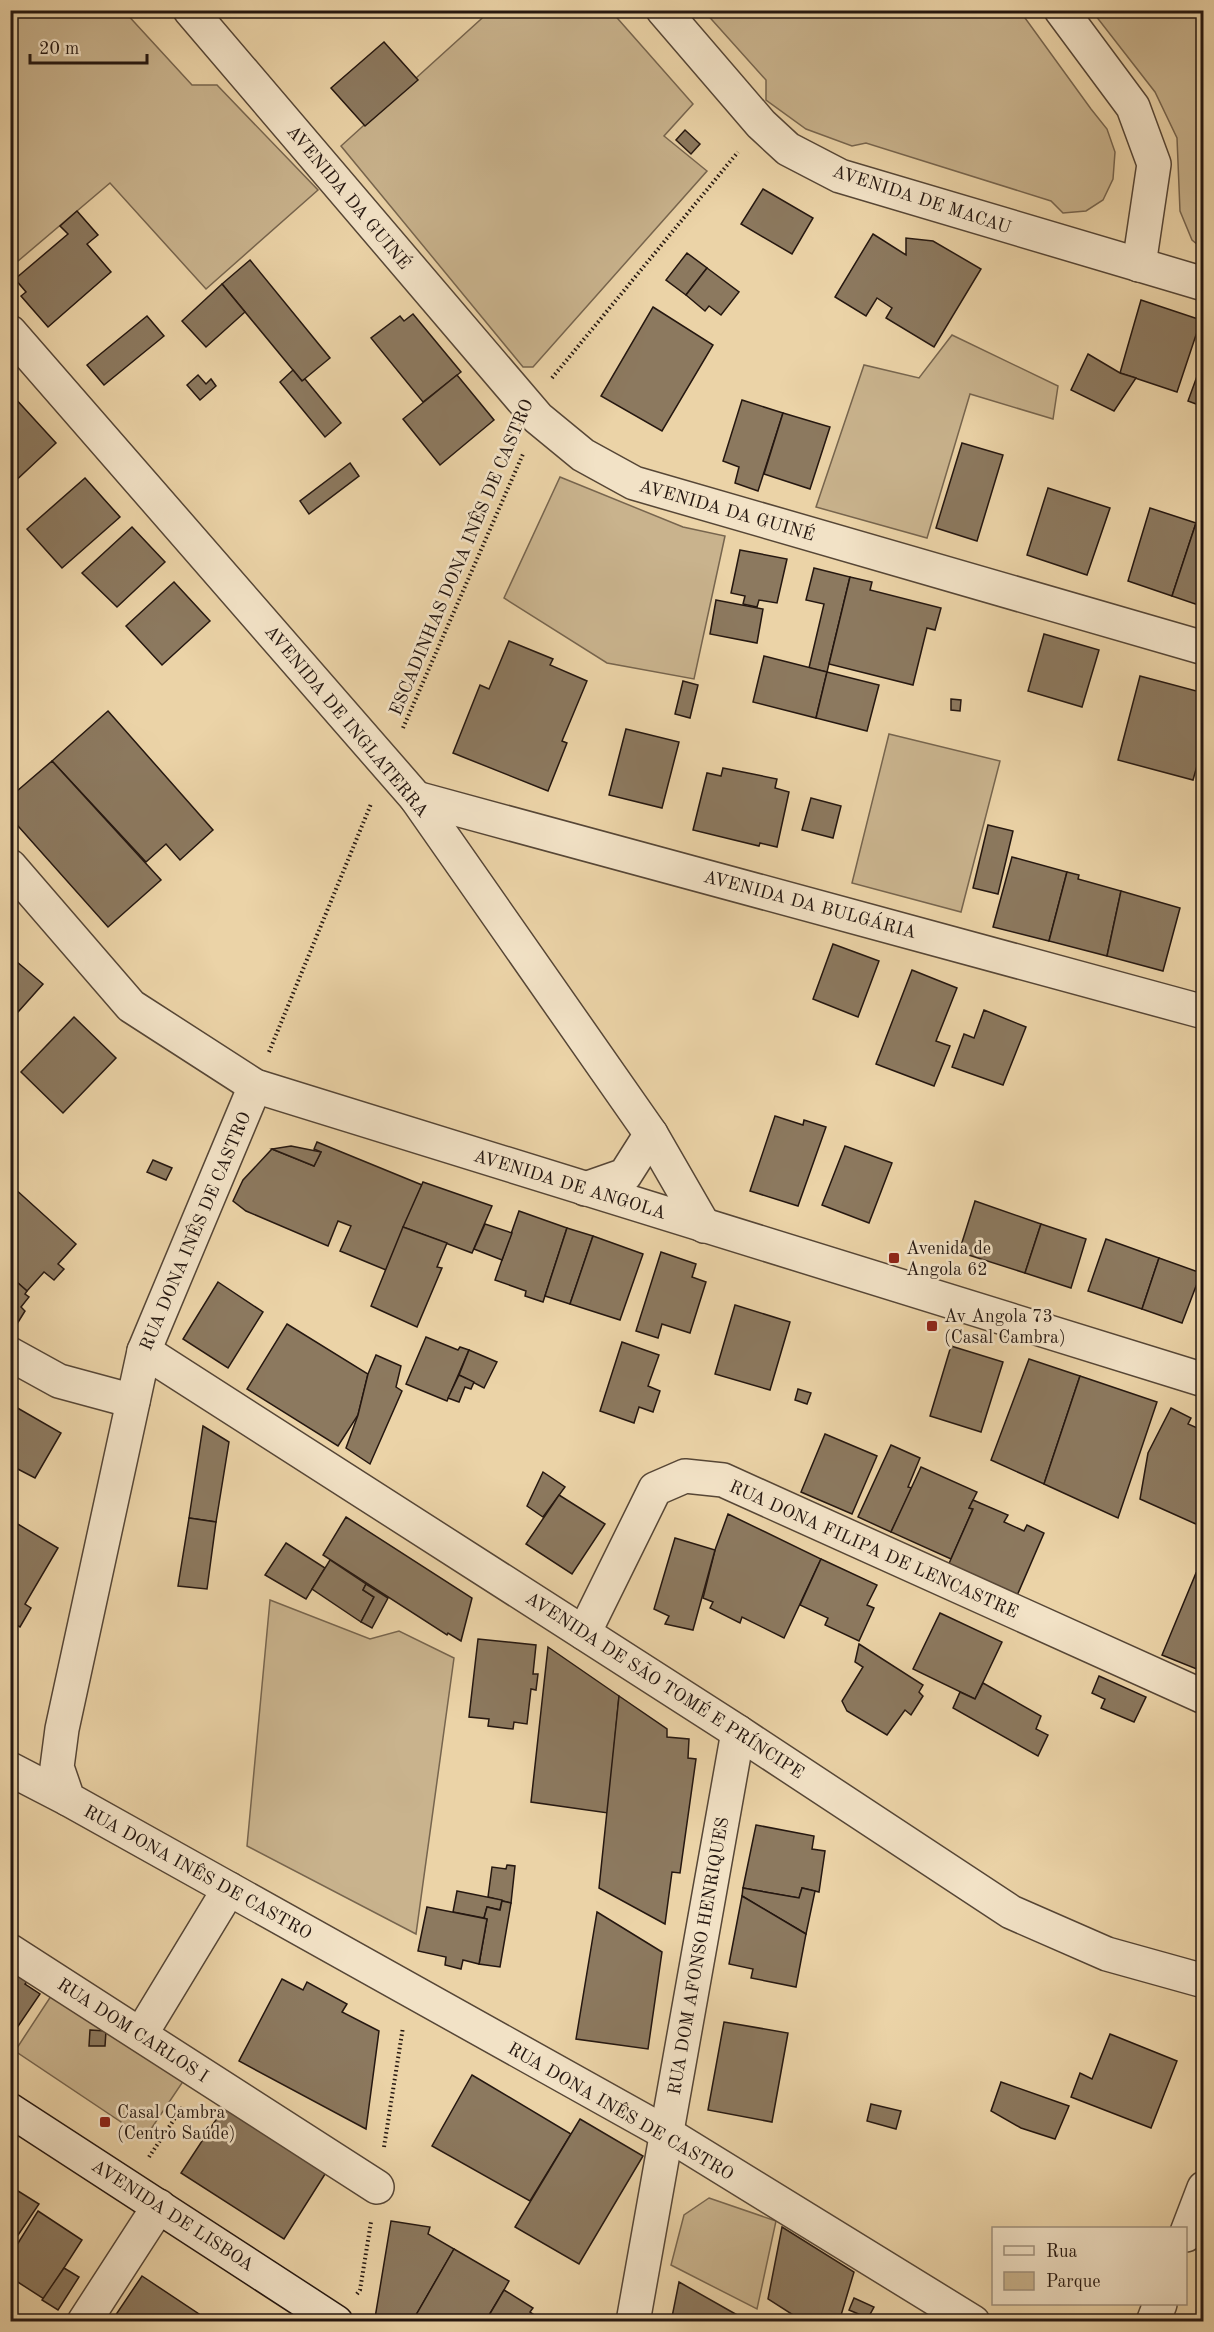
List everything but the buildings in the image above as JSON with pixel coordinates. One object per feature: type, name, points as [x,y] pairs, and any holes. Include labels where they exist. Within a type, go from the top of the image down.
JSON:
[{"type":"street","name":"AVENIDA DA GUINÉ","points":[[190,10],[538,418],[583,455],[633,483],[1203,648]]},
{"type":"street","name":"AVENIDA DE MACAU","points":[[663,10],[761,124],[788,149],[840,176],[1203,284]]},
{"type":"street","points":[[1061,10],[1133,107],[1154,164],[1139,265]]},
{"type":"street","name":"AVENIDA DE INGLATERRA","points":[[10,332],[416,798],[651,1134],[704,1226]]},
{"type":"street","name":"AVENIDA DA BULGÁRIA","points":[[416,798],[1203,1012]]},
{"type":"street","name":"AVENIDA DE ANGOLA","points":[[10,866],[130,1006],[255,1086],[1203,1380]]},
{"type":"street","name":"RUA DONA INÊS DE CASTRO","points":[[255,1086],[144,1351],[63,1729],[57,1767],[68,1799],[666,2133],[973,2322]]},
{"type":"street","points":[[585,1189],[625,1175],[651,1134]]},
{"type":"street","name":"AVENIDA DE SÃO TOMÉ E PRÍNCIPE","points":[[144,1351],[738,1732],[1011,1912],[1107,1954],[1203,1981]]},
{"type":"street","points":[[10,1354],[59,1381],[133,1401]]},
{"type":"street","name":"RUA DONA FILIPA DE LENCASTRE","points":[[584,1633],[656,1489],[685,1476],[723,1480],[1203,1697]]},
{"type":"street","name":"RUA DOM AFONSO HENRIQUES","points":[[633,2322],[738,1732]]},
{"type":"street","points":[[10,1769],[68,1799]]},
{"type":"street","points":[[141,2034],[229,1889]]},
{"type":"street","name":"RUA DOM CARLOS I","points":[[10,1951],[377,2187]]},
{"type":"street","name":"AVENIDA DE LISBOA","points":[[10,2110],[336,2322]]},
{"type":"street","points":[[1187,2230],[1203,2188]]},
{"type":"street","points":[[84,2322],[159,2206]]},
{"type":"street","points":[[1153,2322],[1160,2305]]},
{"type":"path","name":"ESCADINHAS DONA INÊS DE CASTRO","points":[[255,1086],[387,765],[538,418],[547,383],[761,124]]},
{"type":"path","points":[[129,2186],[203,2075]]},
{"type":"green space","points":[[11,10],[124,11],[192,85],[217,85],[318,190],[206,289],[110,183],[11,267]]},
{"type":"green space","points":[[1194,10],[1204,14],[1203,249],[1192,240],[1180,211],[1177,138],[1155,92],[1092,11]]},
{"type":"green space","points":[[490,11],[611,11],[693,104],[664,136],[707,171],[533,367],[523,367],[341,146]]},
{"type":"green space","points":[[704,11],[1020,11],[1107,129],[1115,152],[1113,179],[1103,200],[1086,211],[1063,213],[1051,201],[866,143],[852,146],[806,129],[766,100],[766,80]]},
{"type":"green space","points":[[952,335],[1058,386],[1053,419],[970,394],[927,538],[816,507],[864,365],[919,378]]},
{"type":"green space","points":[[560,477],[683,527],[725,536],[694,679],[607,663],[504,598]]},
{"type":"green space","points":[[889,734],[1000,761],[961,912],[852,883]]},
{"type":"green space","points":[[270,1600],[370,1639],[399,1631],[454,1658],[416,1934],[247,1846]]},
{"type":"green space","points":[[53,1993],[184,2080],[145,2138],[15,2051]]},
{"type":"green space","points":[[709,2198],[776,2221],[757,2309],[671,2265],[684,2215]]},
{"type":"place","name":"Avenida de Angola 62","points":[[894,1258]]},
{"type":"place","name":"Av Angola 73 (Casal Cambra)","points":[[932,1326]]},
{"type":"place","name":"Casal Cambra (Centro Saúde)","points":[[105,2122]]}]
